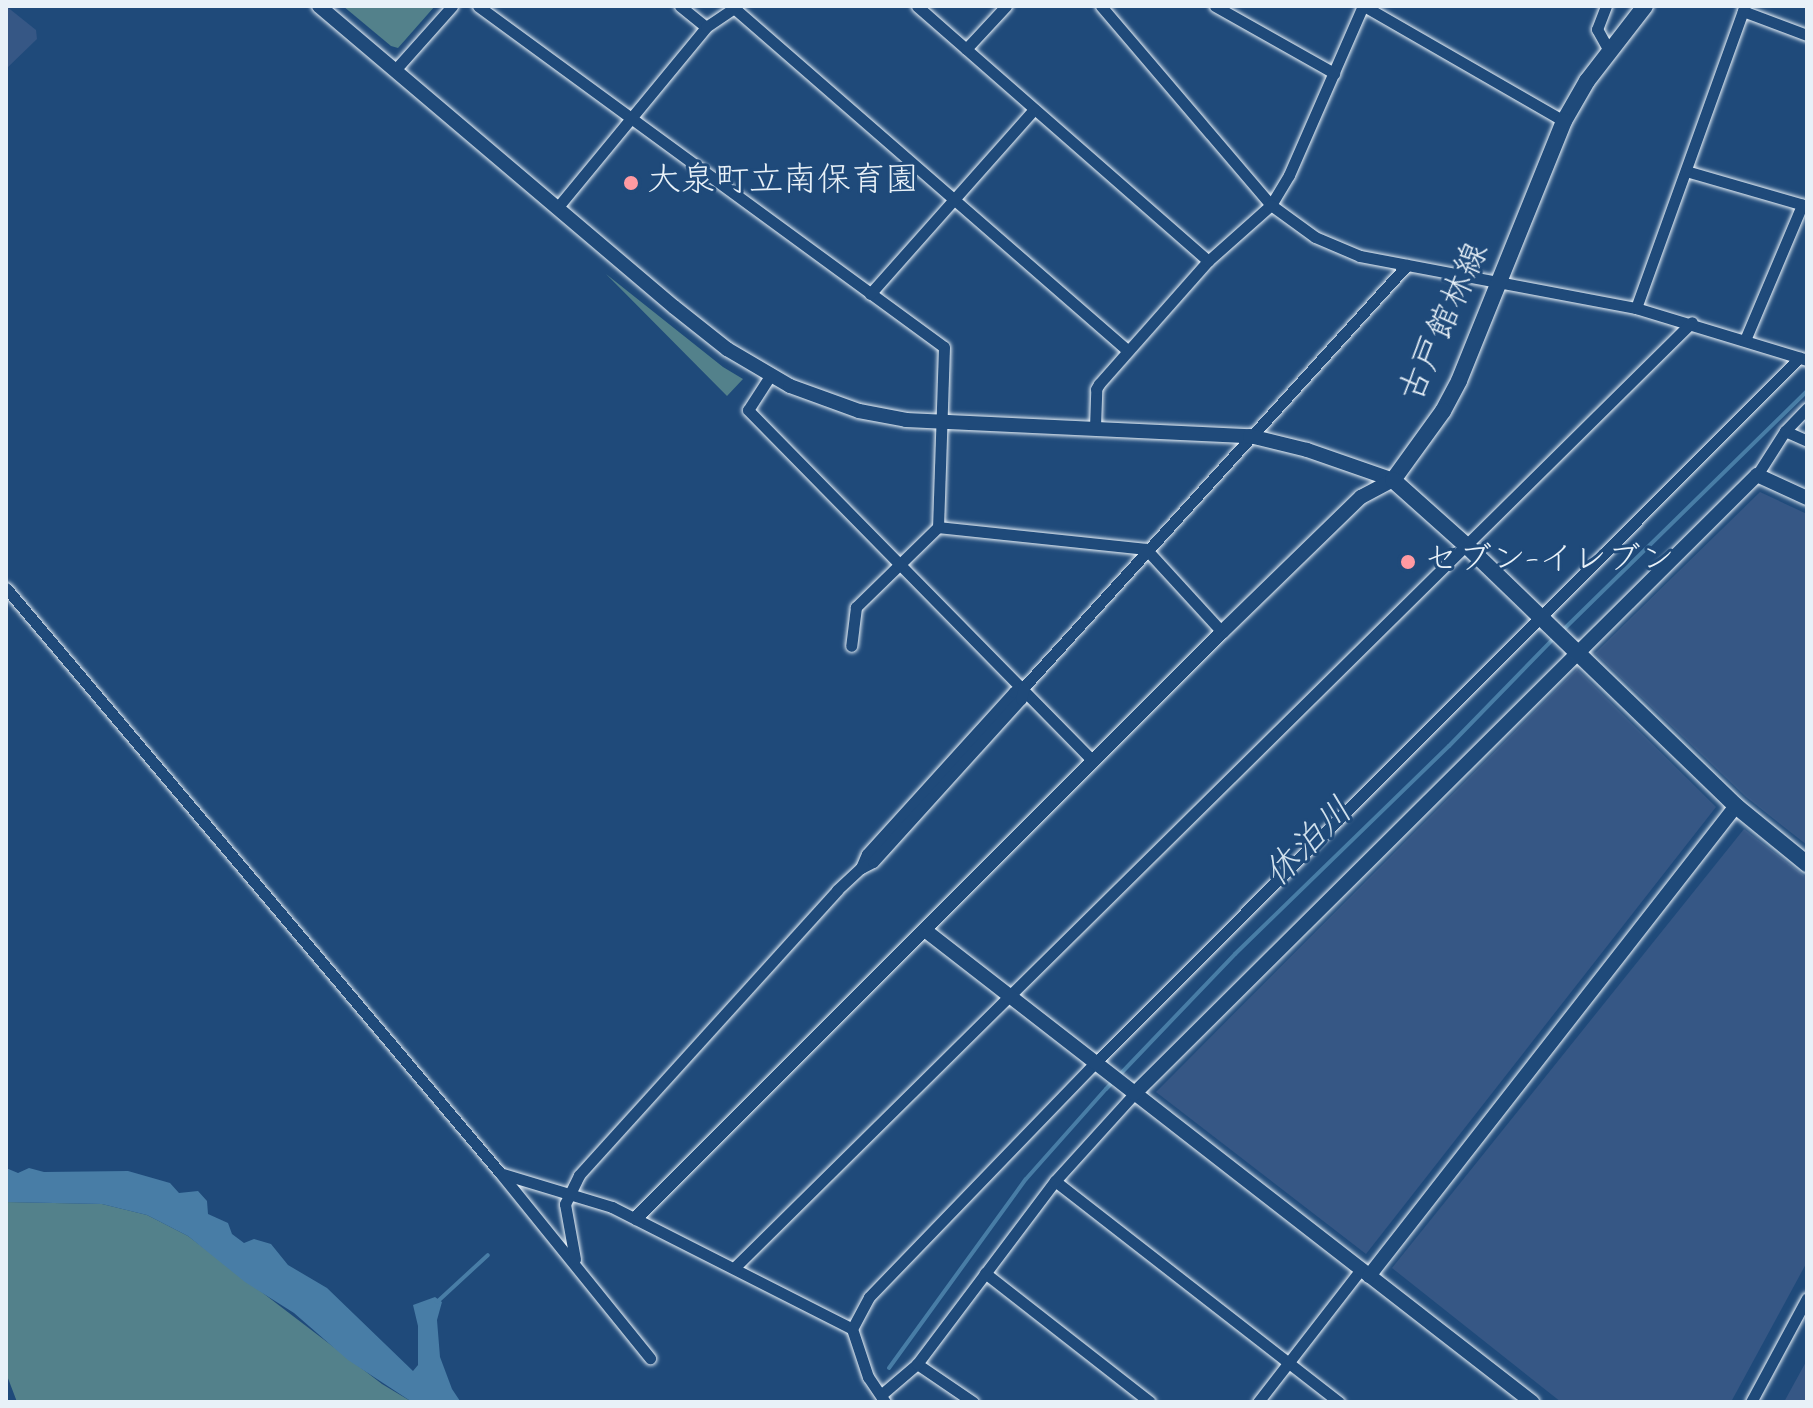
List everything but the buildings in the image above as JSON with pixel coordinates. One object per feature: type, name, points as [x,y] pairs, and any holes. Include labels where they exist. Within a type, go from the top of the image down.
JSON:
[{"type":"main road","name":"古戸館林線","points":[[1393,480],[1407,466],[1450,398],[1564,121],[1609,51],[1645,6]]},
{"type":"main road","points":[[1393,480],[1468,547],[1736,806],[1807,864]]},
{"type":"street","points":[[319,6],[711,337],[770,376],[859,411],[944,424],[1095,427],[1250,436],[1307,450],[1393,480]]},
{"type":"street","points":[[395,70],[452,6]]},
{"type":"street","points":[[478,6],[944,347],[944,424],[938,527],[856,607],[851,646]]},
{"type":"street","points":[[680,6],[706,27]]},
{"type":"street","points":[[917,6],[1208,261]]},
{"type":"street","points":[[966,49],[1006,6]]},
{"type":"street","points":[[1215,6],[1334,73]]},
{"type":"street","points":[[1095,427],[1096,389],[1208,261],[1271,205],[1289,175],[1363,6],[1564,121]]},
{"type":"street","points":[[1606,6],[1597,29],[1609,51]]},
{"type":"street","points":[[557,208],[706,27],[736,7],[1127,350]]},
{"type":"street","points":[[852,1329],[869,1297],[1803,359],[1692,322],[1636,308],[1360,256],[1315,237],[1271,205],[1107,8]]},
{"type":"street","points":[[1636,308],[1744,8],[1807,35]]},
{"type":"street","points":[[870,294],[1034,109]]},
{"type":"street","points":[[1686,171],[1805,205],[1745,340]]},
{"type":"street","points":[[577,1264],[566,1222],[565,1204],[579,1175],[861,868],[877,843],[1014,692],[1024,687],[1146,549],[1407,265]]},
{"type":"street","points":[[734,1268],[1468,547],[1692,322]]},
{"type":"street","points":[[770,376],[748,410],[1024,687],[1093,761]]},
{"type":"street","points":[[501,1174],[529,1184],[570,1192],[636,1218],[852,1329],[868,1377],[884,1398],[917,1364],[1055,1181],[1131,1092],[1757,475],[1785,431],[1807,408]]},
{"type":"street","points":[[1785,431],[1807,441]]},
{"type":"street","points":[[1757,475],[1807,498]]},
{"type":"street","points":[[636,1218],[1222,632],[1361,497],[1393,480]]},
{"type":"street","points":[[938,527],[1146,549],[1222,632]]},
{"type":"street","points":[[6,588],[577,1264],[650,1358]]},
{"type":"street","points":[[1258,1402],[1365,1273],[1736,806]]},
{"type":"street","points":[[926,931],[1532,1402]]},
{"type":"street","points":[[1055,1181],[1339,1402]]},
{"type":"street","points":[[985,1273],[1150,1402]]},
{"type":"street","points":[[1751,1402],[1807,1298]]},
{"type":"street","points":[[917,1364],[973,1402]]},
{"type":"shaded area","points":[[6,6],[36,30],[37,39],[6,69]]},
{"type":"shaded area","points":[[1760,492],[1807,514],[1807,845],[1746,797],[1595,653]]},
{"type":"shaded area","points":[[1577,669],[1716,807],[1366,1254],[1156,1092]]},
{"type":"shaded area","points":[[1744,829],[1807,878],[1807,1262],[1731,1402],[1561,1402],[1392,1268]]},
{"type":"shaded area","points":[[6,1168],[18,1173],[29,1168],[44,1172],[128,1171],[170,1183],[179,1193],[198,1191],[207,1201],[208,1214],[228,1223],[232,1234],[244,1243],[254,1239],[271,1244],[288,1265],[327,1288],[413,1371],[418,1365],[418,1326],[413,1305],[435,1297],[442,1302],[437,1320],[440,1357],[452,1389],[460,1401],[468,1402],[412,1402],[348,1360],[294,1313],[245,1282],[188,1236],[147,1215],[102,1204],[6,1202]]},
{"type":"shaded area","points":[[1807,1360],[1807,1402],[1784,1402]]},
{"type":"green space","points":[[343,6],[435,6],[398,48],[391,46]]},
{"type":"green space","points":[[606,274],[723,367],[743,379],[727,396]]},
{"type":"green space","points":[[6,1202],[102,1204],[147,1215],[188,1236],[382,1384],[412,1402],[17,1402],[6,1373]]},
{"type":"waterway","name":"休泊川","points":[[1563,630],[1807,391]]},
{"type":"waterway","name":"休泊川","points":[[889,1368],[1026,1179],[1106,1089],[1235,954],[1449,746],[1556,636]]},
{"type":"waterway","points":[[437,1302],[488,1255]]},
{"type":"place","name":"大泉町立南保育園","points":[[631,183]]},
{"type":"place","name":"セブン-イレブン","points":[[1408,562]]}]
